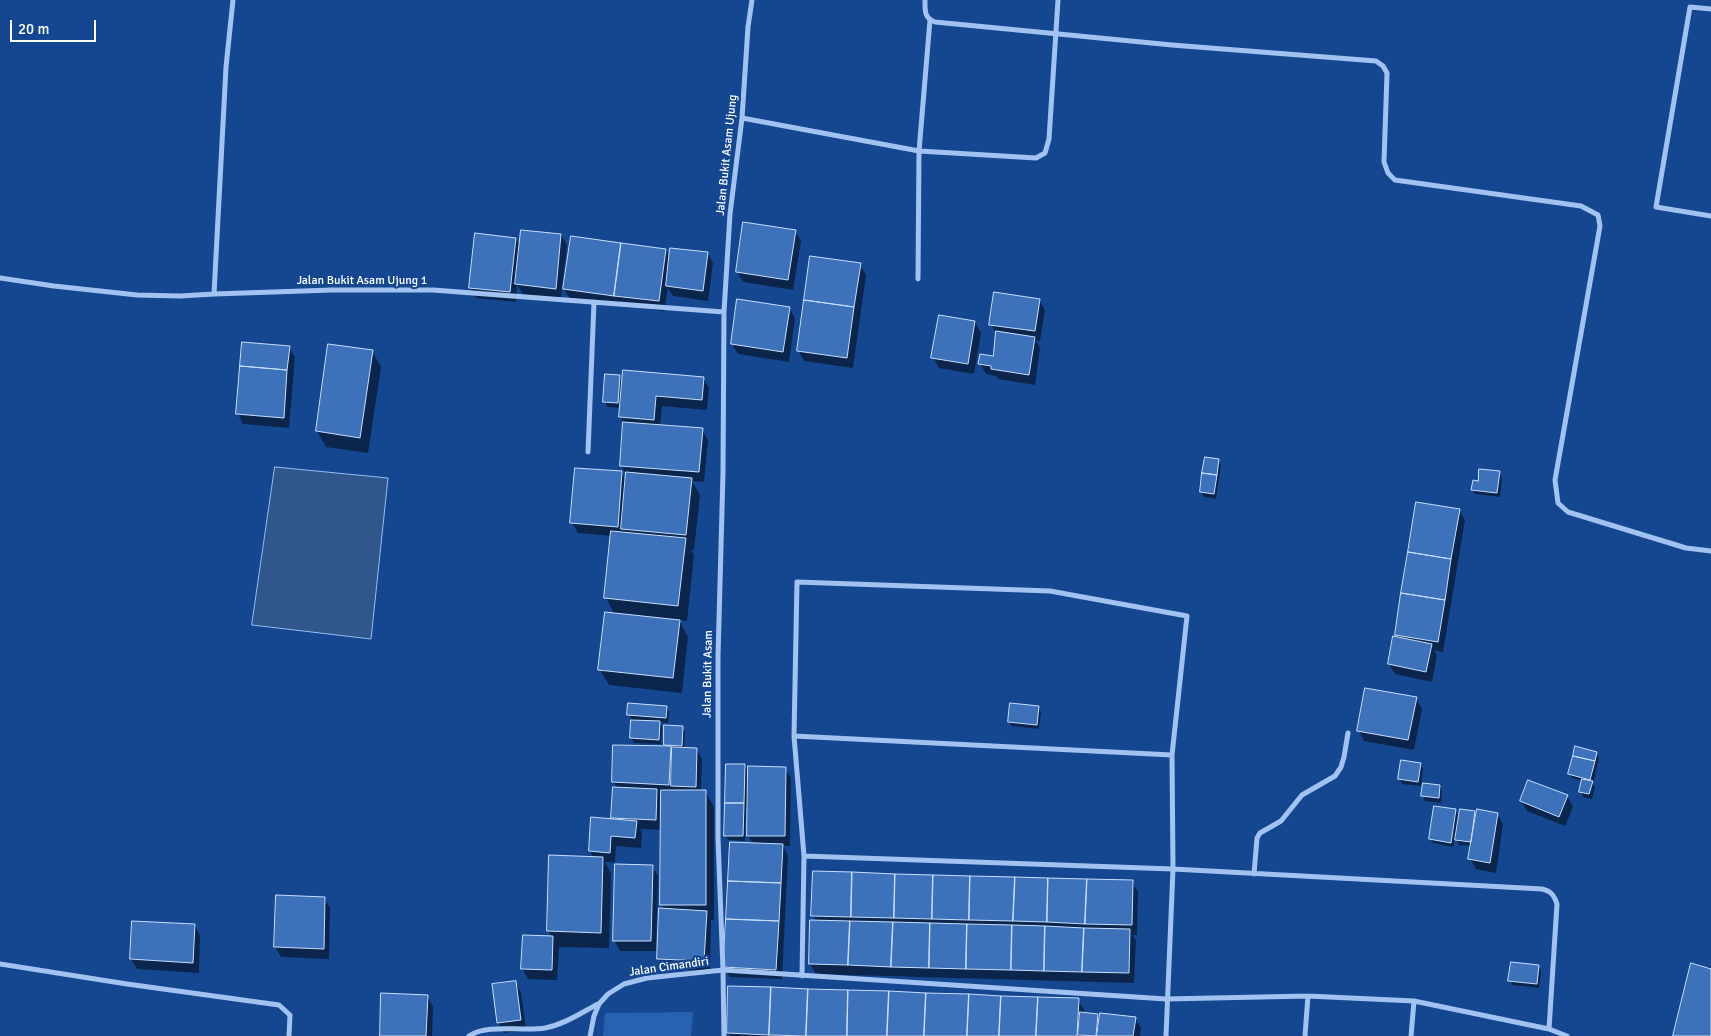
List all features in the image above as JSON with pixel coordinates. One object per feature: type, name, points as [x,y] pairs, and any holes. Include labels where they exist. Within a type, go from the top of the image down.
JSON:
[{"type":"street","points":[[214,294],[226,67],[233,0]]},
{"type":"street","name":"Jalan Bukit Asam Ujung","points":[[724,312],[730,214],[742,118],[748,27],[752,0]]},
{"type":"street","points":[[918,279],[919,151],[930,20],[925,12],[925,0]]},
{"type":"street","points":[[742,118],[919,151],[1036,158],[1045,153],[1049,139],[1058,0]]},
{"type":"street","points":[[1711,9],[1690,7],[1656,207],[1711,216]]},
{"type":"street","points":[[930,20],[1056,34],[1376,61],[1383,66],[1387,73],[1384,162],[1388,173],[1395,180],[1582,206],[1598,215],[1600,226],[1555,480],[1558,503],[1568,512],[1686,548],[1711,551]]},
{"type":"street","name":"Jalan Bukit Asam Ujung 1","points":[[0,278],[54,286],[137,294],[180,296],[424,290],[724,312]]},
{"type":"street","points":[[588,452],[594,302]]},
{"type":"street","name":"Jalan Bukit Asam","points":[[724,312],[723,473],[718,657],[718,838],[724,970],[724,1036]]},
{"type":"street","points":[[802,976],[804,856],[794,736],[797,582],[1050,591],[1187,616],[1172,755],[1173,869],[1166,999],[1166,1036]]},
{"type":"street","points":[[1254,874],[1260,833],[1281,821],[1302,795],[1335,776],[1341,766],[1348,733]]},
{"type":"street","points":[[794,736],[1172,755]]},
{"type":"street","points":[[804,856],[1173,869],[1542,888],[1549,890],[1555,896],[1557,904],[1549,1029]]},
{"type":"street","points":[[0,964],[279,1005],[290,1015],[289,1036]]},
{"type":"street","name":"Jalan Cimandiri","points":[[469,1036],[480,1031],[546,1028],[568,1021],[599,1004],[615,989],[634,980],[724,970],[1166,999],[1308,996],[1414,1001],[1549,1029],[1566,1036]]},
{"type":"street","points":[[1305,1036],[1308,996]]},
{"type":"street","points":[[1411,1036],[1414,1001]]},
{"type":"street","points":[[590,1036],[594,1016],[599,1004]]},
{"type":"shaded area","points":[[275,467],[388,478],[371,639],[252,625]]},
{"type":"shaded area","points":[[693,1012],[691,1036],[603,1036],[605,1013]]},
{"type":"building","points":[[743,222],[796,230],[788,280],[736,272]]},
{"type":"building","points":[[521,230],[561,234],[556,289],[515,284]]},
{"type":"building","points":[[475,233],[516,238],[510,292],[469,288]]},
{"type":"building","points":[[571,236],[621,243],[614,296],[563,289]]},
{"type":"building","points":[[621,243],[666,249],[659,301],[614,296]]},
{"type":"building","points":[[670,248],[708,252],[703,291],[666,286]]},
{"type":"building","points":[[810,256],[861,263],[854,307],[804,300]]},
{"type":"building","points":[[994,292],[1040,299],[1035,331],[989,325]]},
{"type":"building","points":[[737,299],[790,307],[783,352],[731,344]]},
{"type":"building","points":[[804,300],[854,307],[847,358],[797,351]]},
{"type":"building","points":[[939,315],[975,321],[968,364],[931,358]]},
{"type":"building","points":[[996,331],[1035,337],[1029,375],[991,369],[991,366],[978,364],[980,354],[993,356]]},
{"type":"building","points":[[242,342],[290,346],[287,370],[240,366]]},
{"type":"building","points":[[328,344],[373,350],[360,438],[316,431]]},
{"type":"building","points":[[240,366],[287,370],[284,418],[236,414]]},
{"type":"building","points":[[623,370],[704,377],[702,400],[656,396],[654,420],[619,417]]},
{"type":"building","points":[[605,374],[620,375],[618,403],[603,402]]},
{"type":"building","points":[[623,422],[703,428],[699,472],[620,466]]},
{"type":"building","points":[[1205,457],[1219,459],[1217,475],[1202,473]]},
{"type":"building","points":[[575,468],[622,471],[618,527],[570,523]]},
{"type":"building","points":[[1479,469],[1500,471],[1497,493],[1471,490],[1473,480],[1478,481]]},
{"type":"building","points":[[626,472],[692,478],[686,535],[621,529]]},
{"type":"building","points":[[1202,473],[1217,475],[1214,494],[1200,492]]},
{"type":"building","points":[[1416,502],[1460,509],[1451,559],[1408,552]]},
{"type":"building","points":[[611,531],[686,538],[678,606],[604,598]]},
{"type":"building","points":[[1408,552],[1451,559],[1445,600],[1401,593]]},
{"type":"building","points":[[1401,593],[1445,600],[1438,642],[1395,635]]},
{"type":"building","points":[[605,612],[680,620],[673,678],[598,670]]},
{"type":"building","points":[[1393,636],[1432,644],[1426,672],[1388,664]]},
{"type":"building","points":[[1365,688],[1417,697],[1408,740],[1357,731]]},
{"type":"building","points":[[628,703],[667,706],[666,718],[627,715]]},
{"type":"building","points":[[1010,703],[1039,706],[1037,725],[1008,722]]},
{"type":"building","points":[[631,720],[660,721],[659,740],[630,738]]},
{"type":"building","points":[[664,725],[683,726],[682,746],[664,745]]},
{"type":"building","points":[[613,745],[671,746],[669,785],[612,782]]},
{"type":"building","points":[[1575,746],[1597,752],[1595,761],[1573,756]]},
{"type":"building","points":[[672,747],[697,748],[696,787],[671,786]]},
{"type":"building","points":[[1573,756],[1595,761],[1590,780],[1568,774]]},
{"type":"building","points":[[1401,760],[1421,763],[1418,782],[1398,779]]},
{"type":"building","points":[[726,764],[745,764],[744,803],[725,803]]},
{"type":"building","points":[[748,766],[786,767],[785,836],[747,836]]},
{"type":"building","points":[[1582,779],[1593,781],[1589,794],[1579,792]]},
{"type":"building","points":[[1528,780],[1568,795],[1559,817],[1520,801]]},
{"type":"building","points":[[1423,783],[1440,785],[1439,798],[1421,796]]},
{"type":"building","points":[[613,787],[657,789],[656,820],[611,818]]},
{"type":"building","points":[[661,790],[706,790],[706,905],[660,905]]},
{"type":"building","points":[[725,803],[744,803],[743,836],[724,836]]},
{"type":"building","points":[[1434,806],[1456,809],[1451,843],[1429,839]]},
{"type":"building","points":[[1460,809],[1475,811],[1471,842],[1455,840]]},
{"type":"building","points":[[1477,809],[1498,813],[1490,863],[1468,859]]},
{"type":"building","points":[[591,817],[637,821],[635,838],[611,836],[610,853],[589,851]]},
{"type":"building","points":[[730,842],[783,844],[781,883],[728,881]]},
{"type":"building","points":[[549,855],[603,857],[601,933],[547,931]]},
{"type":"building","points":[[615,864],[653,865],[651,941],[613,941]]},
{"type":"building","points":[[813,871],[852,872],[851,917],[811,916]]},
{"type":"building","points":[[852,872],[895,874],[894,918],[851,917]]},
{"type":"building","points":[[895,874],[933,875],[932,919],[894,918]]},
{"type":"building","points":[[933,875],[970,876],[969,920],[932,919]]},
{"type":"building","points":[[970,876],[1015,877],[1013,921],[969,920]]},
{"type":"building","points":[[1015,877],[1048,878],[1047,922],[1013,921]]},
{"type":"building","points":[[1048,878],[1087,879],[1085,924],[1047,922]]},
{"type":"building","points":[[1087,879],[1133,880],[1132,925],[1085,924]]},
{"type":"building","points":[[728,881],[781,883],[779,921],[726,919]]},
{"type":"building","points":[[276,895],[325,897],[324,949],[274,947]]},
{"type":"building","points":[[659,908],[707,911],[704,961],[657,959]]},
{"type":"building","points":[[726,919],[779,921],[776,970],[723,967]]},
{"type":"building","points":[[810,920],[850,921],[848,965],[809,964]]},
{"type":"building","points":[[132,921],[195,924],[193,963],[130,959]]},
{"type":"building","points":[[850,921],[893,922],[891,967],[848,965]]},
{"type":"building","points":[[893,922],[930,923],[929,968],[891,967]]},
{"type":"building","points":[[930,923],[967,924],[966,969],[929,968]]},
{"type":"building","points":[[967,924],[1012,925],[1011,970],[966,969]]},
{"type":"building","points":[[1012,925],[1045,926],[1044,971],[1011,970]]},
{"type":"building","points":[[1045,926],[1084,928],[1082,972],[1044,971]]},
{"type":"building","points":[[1084,928],[1130,929],[1129,973],[1082,972]]},
{"type":"building","points":[[523,935],[553,936],[552,970],[521,969]]},
{"type":"building","points":[[1511,962],[1539,965],[1537,984],[1508,981]]},
{"type":"building","points":[[1691,963],[1711,969],[1711,1036],[1673,1036]]},
{"type":"building","points":[[516,981],[521,1020],[497,1023],[492,984]]},
{"type":"building","points":[[728,986],[771,987],[769,1035],[727,1033]]},
{"type":"building","points":[[771,987],[808,989],[806,1036],[769,1035]]},
{"type":"building","points":[[808,989],[848,990],[847,1036],[806,1036]]},
{"type":"building","points":[[848,990],[889,991],[887,1036],[847,1036]]},
{"type":"building","points":[[889,991],[926,993],[924,1036],[887,1036]]},
{"type":"building","points":[[381,993],[428,995],[426,1036],[380,1036]]},
{"type":"building","points":[[926,993],[969,994],[967,1036],[924,1036]]},
{"type":"building","points":[[969,994],[1001,996],[999,1036],[967,1036]]},
{"type":"building","points":[[1001,996],[1038,997],[1036,1036],[999,1036]]},
{"type":"building","points":[[1038,997],[1079,998],[1077,1036],[1036,1036]]},
{"type":"building","points":[[1080,1012],[1098,1014],[1096,1036],[1078,1035]]},
{"type":"building","points":[[1100,1013],[1136,1017],[1133,1036],[1097,1036]]}]
